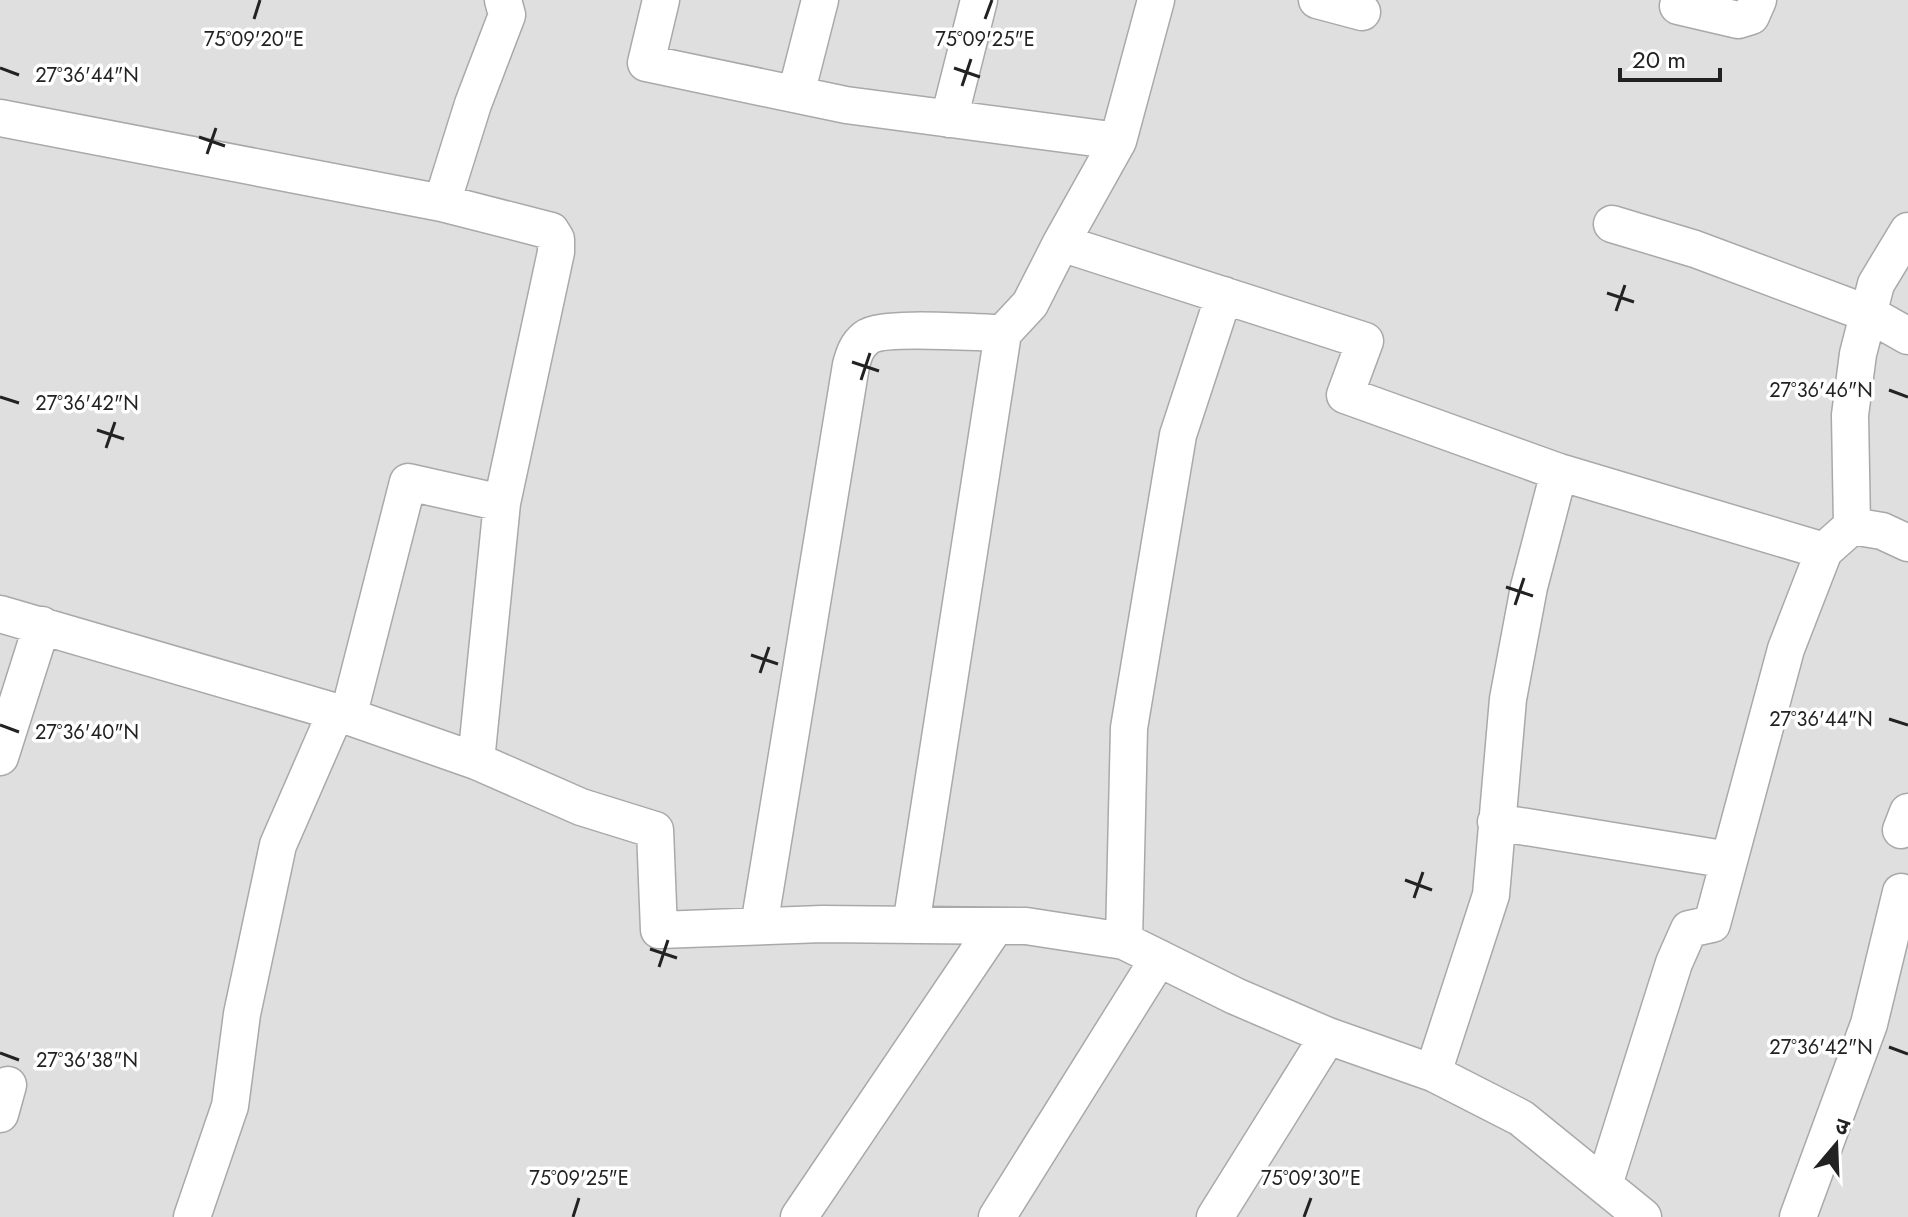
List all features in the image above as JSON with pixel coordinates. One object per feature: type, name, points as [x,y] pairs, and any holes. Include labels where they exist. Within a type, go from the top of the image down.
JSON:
[{"type":"street","points":[[442,203],[473,104],[507,15],[503,0]]},
{"type":"street","points":[[661,0],[646,63],[846,105],[1118,141]]},
{"type":"street","points":[[796,94],[820,0]]},
{"type":"street","points":[[949,119],[979,0]]},
{"type":"street","points":[[911,925],[1003,333],[1030,304],[1118,141],[1156,0]]},
{"type":"street","points":[[1317,0],[1362,12]]},
{"type":"street","points":[[1678,6],[1738,20],[1751,16],[1758,0]]},
{"type":"street","points":[[0,118],[442,203],[551,231],[556,239],[553,266],[502,503],[476,761]]},
{"type":"street","points":[[1612,224],[1695,249],[1869,314],[1908,336]]},
{"type":"street","points":[[1604,1185],[1674,963],[1689,929],[1712,924],[1786,649],[1824,551],[1852,526],[1850,415],[1858,354],[1876,284],[1908,231]]},
{"type":"street","points":[[1061,243],[1365,341],[1345,395],[1559,472],[1824,551]]},
{"type":"street","points":[[1124,941],[1129,728],[1178,435],[1224,295]]},
{"type":"street","points":[[759,926],[857,347],[868,335],[898,330],[1003,333]]},
{"type":"street","points":[[1433,1073],[1491,895],[1508,699],[1529,587],[1559,472]]},
{"type":"street","points":[[192,1217],[230,1106],[242,1014],[278,845],[342,715],[408,482],[502,503]]},
{"type":"street","points":[[1852,526],[1882,531],[1908,543]]},
{"type":"street","points":[[0,614],[342,715],[476,761],[581,807],[655,830],[659,930],[759,926],[1026,926],[1124,941],[1235,996],[1328,1036],[1433,1073],[1521,1118],[1641,1216]]},
{"type":"street","points":[[0,757],[42,625]]},
{"type":"street","points":[[1496,822],[1729,860]]},
{"type":"street","points":[[1798,1217],[1869,1024],[1901,892]]},
{"type":"street","points":[[799,1217],[995,927]]},
{"type":"street","points":[[997,1217],[1159,958]]},
{"type":"street","points":[[1215,1217],[1328,1036]]},
{"type":"shaded area","points":[[0,0],[1908,0],[1908,1217],[0,1217]]}]
